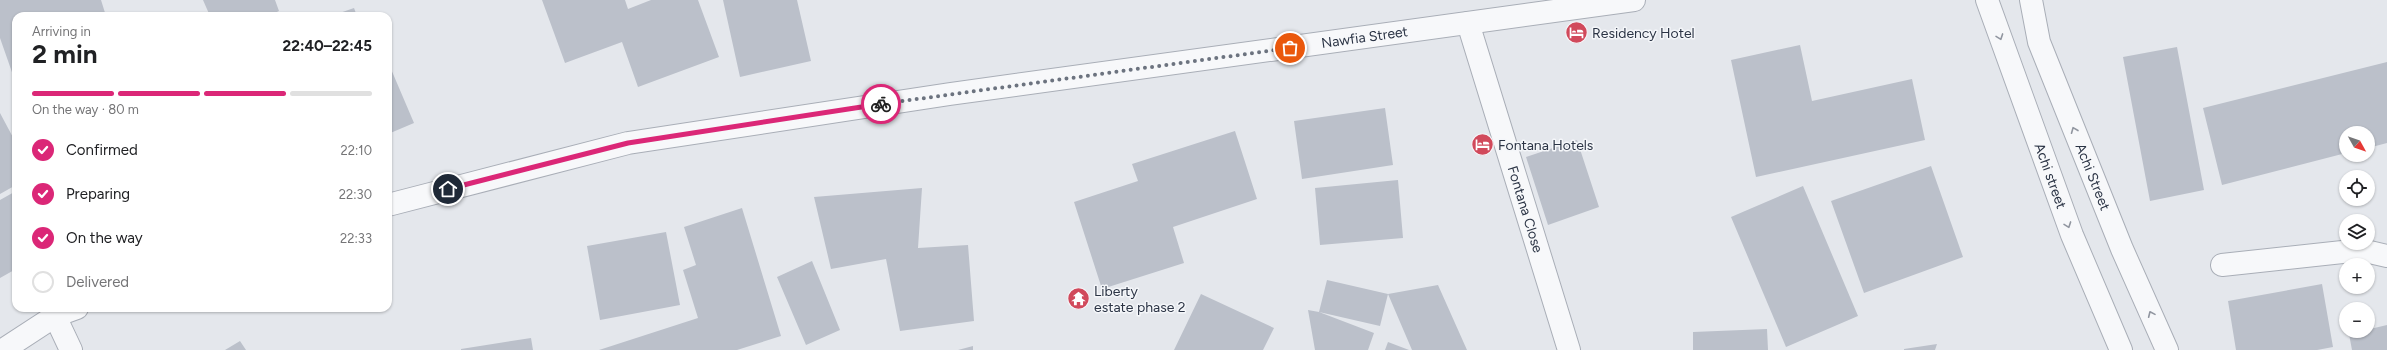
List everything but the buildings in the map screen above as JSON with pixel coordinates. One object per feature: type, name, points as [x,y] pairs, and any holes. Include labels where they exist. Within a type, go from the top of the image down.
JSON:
[{"type":"street","name":"Nawfia Street","points":[[392,204],[628,143],[950,94],[1634,0]]},
{"type":"street","name":"Achi street","points":[[1987,0],[2072,235],[2121,350]]},
{"type":"street","name":"Achi Street","points":[[2031,0],[2039,42],[2122,249],[2167,350]]},
{"type":"street","name":"Fontana Close","points":[[1468,23],[1569,350]]},
{"type":"street","points":[[2222,265],[2361,250],[2387,256]]},
{"type":"street","points":[[3,350],[55,316],[66,312]]},
{"type":"street","points":[[55,316],[71,350]]},
{"type":"way so far","points":[[881,104],[1290,48]]},
{"type":"place","name":"Residency Hotel","points":[[1577,33]]},
{"type":"place","name":"Fontana Hotels","points":[[1483,145]]},
{"type":"place","name":"Liberty estate phase 2","points":[[1078,299]]},
{"type":"route","points":[[448,189],[628,143],[881,104]]}]
